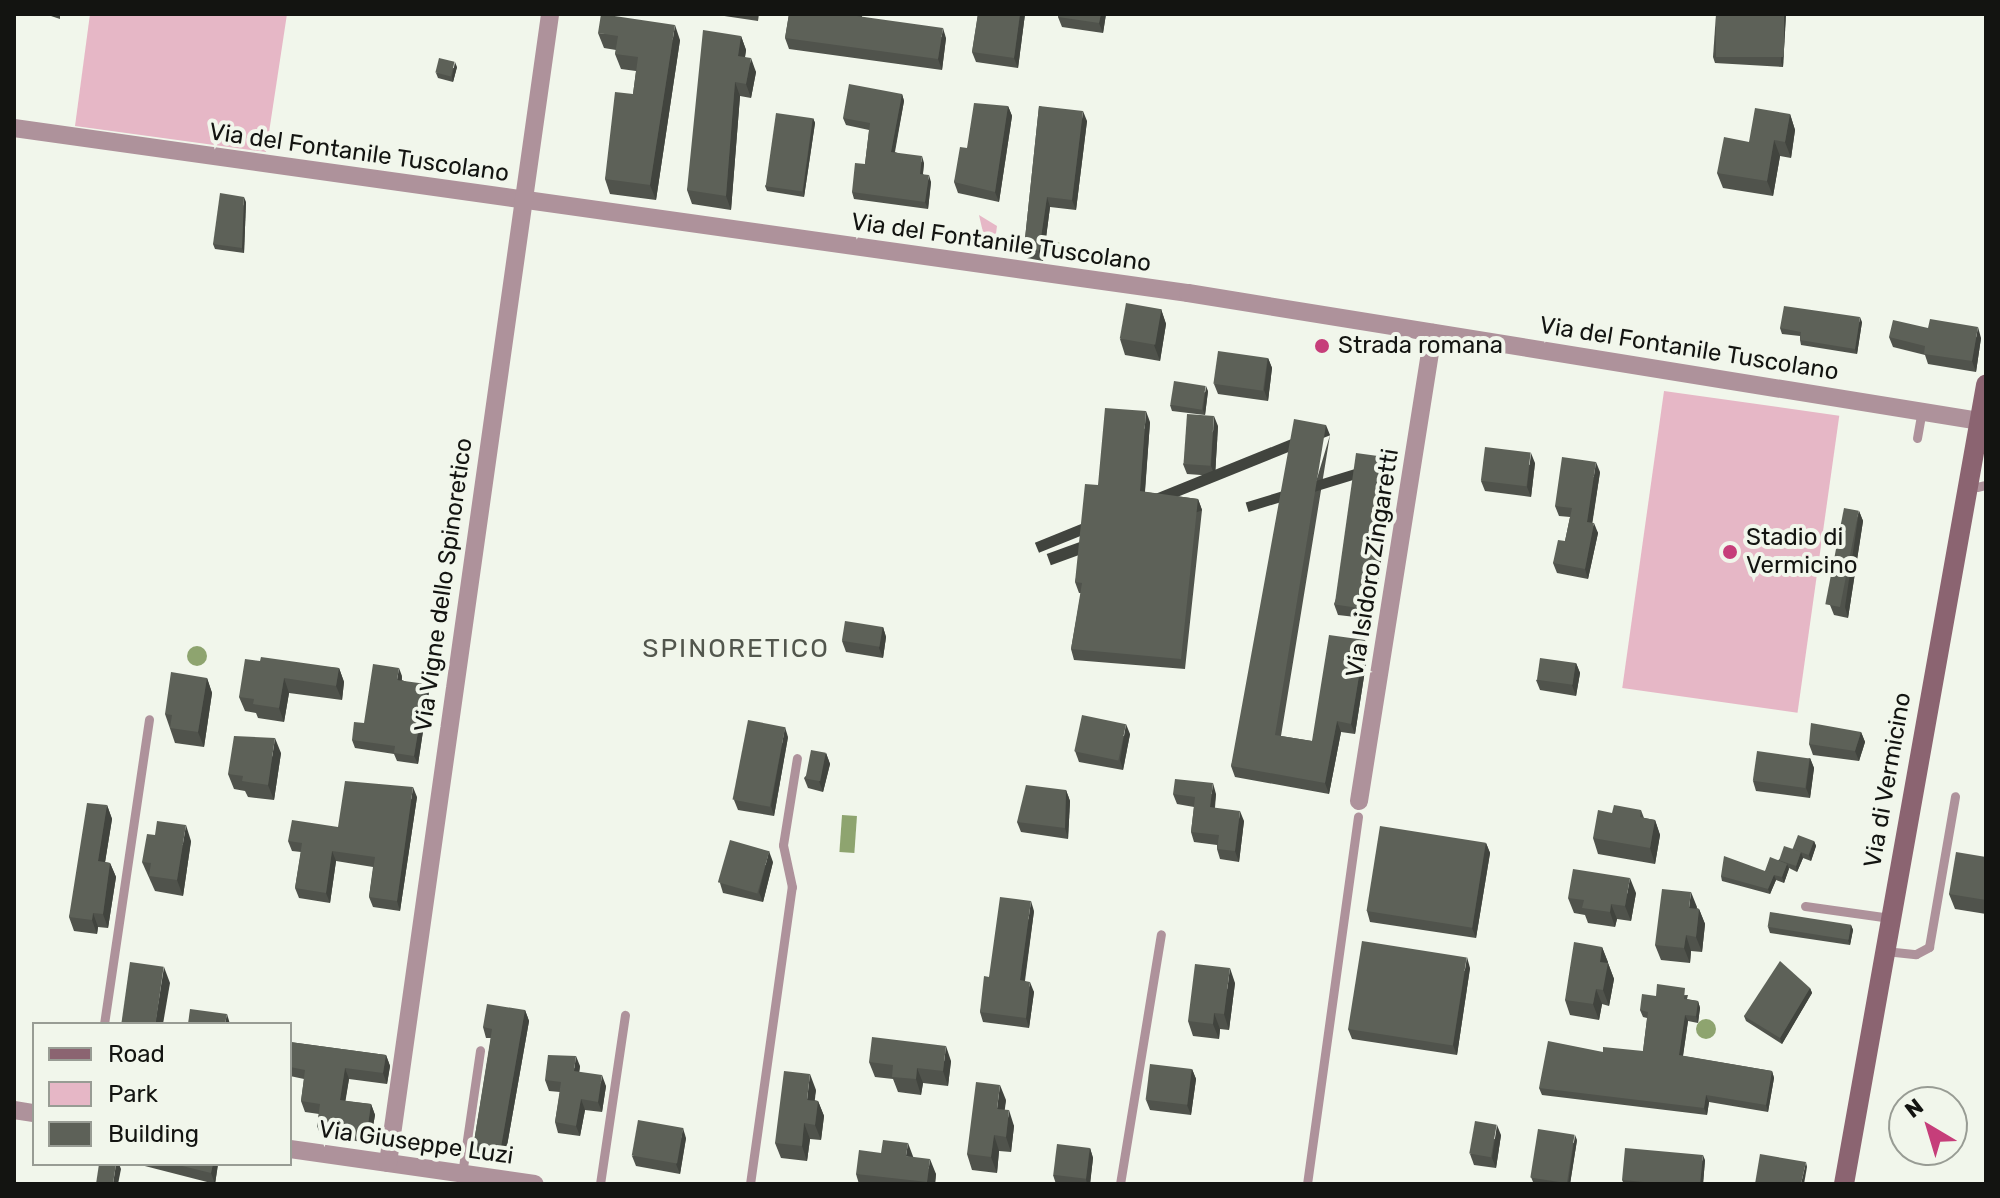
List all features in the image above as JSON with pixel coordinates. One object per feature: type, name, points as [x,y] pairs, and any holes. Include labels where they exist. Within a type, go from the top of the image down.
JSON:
[{"type":"main road","name":"Via di Vermicino","points":[[1844,1184],[1985,392]]},
{"type":"street","name":"Via Vigne dello Spinoretico","points":[[388,1163],[550,14]]},
{"type":"street","name":"Via del Fontanile Tuscolano","points":[[14,128],[1188,293],[1979,421]]},
{"type":"street","name":"Via Isidoro Zingaretti","points":[[1359,809],[1433,333]]},
{"type":"street","name":"Via Giuseppe Luzi","points":[[292,1149],[535,1184]]},
{"type":"lane","points":[[1917,438],[1922,411]]},
{"type":"lane","points":[[104,1022],[149,719]]},
{"type":"lane","points":[[750,1184],[792,887],[783,845],[797,758]]},
{"type":"lane","points":[[1885,951],[1910,955],[1929,947],[1955,796]]},
{"type":"lane","points":[[1307,1184],[1359,809]]},
{"type":"lane","points":[[1805,906],[1890,918]]},
{"type":"lane","points":[[1120,1184],[1161,934]]},
{"type":"lane","points":[[600,1184],[625,1015]]},
{"type":"lane","points":[[462,1174],[480,1050]]},
{"type":"green space","points":[[90,14],[287,14],[266,152],[75,126]]},
{"type":"green space","points":[[979,215],[997,226],[995,241],[984,249],[973,245],[973,240],[984,237]]},
{"type":"green space","name":"Stadio di Vermicino","points":[[1664,391],[1839,416],[1798,713],[1622,688]]},
{"type":"shaded area","points":[[1056,242],[1065,251],[1056,260],[1047,251]]},
{"type":"shaded area","points":[[197,646],[204,649],[207,656],[204,663],[197,666],[190,663],[187,656],[190,649]]},
{"type":"shaded area","points":[[842,815],[857,816],[854,853],[839,852]]},
{"type":"shaded area","points":[[1706,1019],[1713,1022],[1716,1029],[1713,1036],[1706,1039],[1699,1036],[1696,1029],[1699,1022]]},
{"type":"building","points":[[601,14],[675,25],[650,185],[605,179],[615,92],[633,94],[638,57],[615,54],[618,36],[598,33]]},
{"type":"building","points":[[789,14],[857,14],[943,28],[938,59],[785,38]]},
{"type":"building","points":[[978,14],[1020,14],[1014,58],[972,52]]},
{"type":"building","points":[[1059,14],[1101,14],[1099,23],[1058,17]]},
{"type":"building","points":[[1716,14],[1784,14],[1784,57],[1716,57]]},
{"type":"building","points":[[703,30],[741,36],[738,56],[751,58],[746,84],[735,82],[726,196],[687,190]]},
{"type":"building","points":[[439,58],[455,62],[451,76],[435,73]]},
{"type":"building","points":[[849,84],[902,94],[891,152],[922,156],[920,174],[929,175],[925,202],[852,192],[855,163],[865,164],[870,123],[843,118]]},
{"type":"building","points":[[974,103],[1008,106],[995,192],[954,182],[960,147],[967,148]]},
{"type":"building","points":[[1039,106],[1083,111],[1072,200],[1047,197],[1039,251],[1024,248]]},
{"type":"building","points":[[1755,108],[1790,114],[1785,142],[1774,140],[1767,181],[1717,173],[1724,137],[1749,142]]},
{"type":"building","points":[[776,113],[813,118],[802,191],[766,186]]},
{"type":"building","points":[[220,193],[244,197],[242,248],[213,244]]},
{"type":"building","points":[[1126,303],[1161,309],[1155,345],[1120,338]]},
{"type":"building","points":[[1784,306],[1860,317],[1855,349],[1800,340],[1801,332],[1780,328]]},
{"type":"building","points":[[1930,319],[1978,327],[1972,361],[1924,354],[1925,346],[1889,337],[1893,320],[1928,328]]},
{"type":"building","points":[[1218,351],[1268,358],[1263,391],[1213,384]]},
{"type":"building","points":[[1174,381],[1206,386],[1202,410],[1170,405]]},
{"type":"building","points":[[1105,408],[1146,411],[1140,491],[1198,499],[1181,659],[1071,649],[1082,583],[1075,582],[1085,484],[1098,485]]},
{"type":"building","points":[[1187,414],[1214,416],[1210,466],[1184,464]]},
{"type":"building","points":[[1294,419],[1326,425],[1275,735],[1312,741],[1329,635],[1365,640],[1351,724],[1337,721],[1325,783],[1231,766]]},
{"type":"building","points":[[1485,447],[1531,453],[1527,486],[1481,481]]},
{"type":"building","points":[[1356,453],[1391,458],[1369,609],[1335,605]]},
{"type":"building","points":[[1562,457],[1596,462],[1587,522],[1594,523],[1585,569],[1553,563],[1558,540],[1565,541],[1572,508],[1555,506]]},
{"type":"building","points":[[1844,508],[1859,511],[1840,607],[1825,604]]},
{"type":"building","points":[[845,621],[883,627],[879,647],[842,641]]},
{"type":"building","points":[[261,657],[339,668],[336,686],[284,678],[279,708],[253,704],[254,699],[239,697],[245,659],[260,661]]},
{"type":"building","points":[[1540,658],[1576,663],[1573,685],[1537,680]]},
{"type":"building","points":[[373,664],[399,668],[397,680],[426,684],[414,756],[394,753],[395,746],[352,740],[354,722],[364,723]]},
{"type":"building","points":[[171,672],[207,678],[198,732],[170,728],[172,715],[165,714]]},
{"type":"building","points":[[1082,715],[1126,724],[1118,761],[1074,751]]},
{"type":"building","points":[[748,720],[785,727],[770,807],[733,800]]},
{"type":"building","points":[[1811,723],[1861,732],[1855,751],[1809,744]]},
{"type":"building","points":[[234,736],[275,738],[268,785],[242,781],[243,776],[228,774]]},
{"type":"building","points":[[811,750],[826,753],[820,781],[805,778]]},
{"type":"building","points":[[1757,751],[1809,758],[1805,788],[1753,781]]},
{"type":"building","points":[[1175,779],[1213,783],[1210,807],[1240,811],[1235,851],[1217,849],[1219,835],[1191,832],[1195,797],[1173,794]]},
{"type":"building","points":[[345,781],[413,787],[397,901],[369,897],[375,857],[332,851],[326,893],[295,888],[302,843],[288,841],[292,820],[338,827]]},
{"type":"building","points":[[1026,785],[1066,790],[1065,828],[1017,822]]},
{"type":"building","points":[[87,803],[107,805],[98,861],[110,863],[103,914],[93,913],[92,920],[69,917]]},
{"type":"building","points":[[1614,805],[1641,810],[1640,817],[1655,820],[1650,848],[1593,838],[1598,810],[1612,813]]},
{"type":"building","points":[[157,821],[186,825],[177,880],[149,876],[151,863],[142,862],[147,834],[155,835]]},
{"type":"building","points":[[1380,826],[1486,843],[1472,928],[1367,911]]},
{"type":"building","points":[[1798,835],[1814,841],[1808,855],[1793,849]]},
{"type":"building","points":[[730,840],[769,851],[757,894],[718,882]]},
{"type":"building","points":[[1784,846],[1801,852],[1796,866],[1779,860]]},
{"type":"building","points":[[1956,852],[1986,857],[1986,900],[1949,894]]},
{"type":"building","points":[[1724,856],[1765,871],[1770,857],[1787,864],[1782,877],[1774,875],[1768,889],[1721,876]]},
{"type":"building","points":[[1573,869],[1630,878],[1625,906],[1611,904],[1610,912],[1582,908],[1584,900],[1568,898]]},
{"type":"building","points":[[1662,889],[1691,892],[1689,908],[1699,909],[1696,937],[1686,935],[1684,948],[1655,945]]},
{"type":"building","points":[[1000,897],[1031,901],[1020,980],[1030,982],[1026,1018],[980,1012],[984,976],[989,977]]},
{"type":"building","points":[[1770,912],[1851,925],[1849,940],[1768,927]]},
{"type":"building","points":[[1362,941],[1467,958],[1453,1045],[1348,1029]]},
{"type":"building","points":[[1574,942],[1602,947],[1600,962],[1608,963],[1603,990],[1596,989],[1593,1004],[1565,1000]]},
{"type":"building","points":[[1780,961],[1810,988],[1780,1038],[1744,1016]]},
{"type":"building","points":[[130,962],[164,967],[156,1022],[122,1022]]},
{"type":"building","points":[[1195,964],[1230,968],[1224,1014],[1214,1013],[1213,1024],[1188,1021]]},
{"type":"building","points":[[1657,984],[1685,988],[1684,999],[1698,1001],[1696,1016],[1685,1015],[1679,1055],[1772,1071],[1766,1105],[1706,1095],[1704,1108],[1539,1088],[1548,1041],[1603,1052],[1603,1047],[1643,1051],[1648,1012],[1640,1010],[1642,994],[1656,996]]},
{"type":"building","points":[[487,1004],[525,1010],[501,1147],[474,1142],[492,1029],[483,1027]]},
{"type":"building","points":[[190,1009],[227,1014],[225,1022],[188,1022]]},
{"type":"building","points":[[872,1037],[946,1046],[943,1071],[917,1068],[916,1079],[892,1077],[893,1065],[869,1062]]},
{"type":"building","points":[[292,1042],[386,1055],[383,1073],[345,1068],[340,1100],[371,1104],[367,1132],[317,1126],[320,1104],[301,1101],[305,1070],[292,1067]]},
{"type":"building","points":[[548,1055],[576,1056],[574,1071],[602,1075],[598,1102],[581,1099],[576,1126],[555,1122],[561,1082],[545,1080]]},
{"type":"building","points":[[1150,1064],[1192,1069],[1187,1105],[1146,1100]]},
{"type":"building","points":[[784,1071],[810,1074],[807,1100],[818,1101],[815,1125],[804,1123],[802,1146],[775,1143]]},
{"type":"building","points":[[976,1082],[1000,1085],[997,1109],[1009,1110],[1006,1137],[994,1135],[991,1157],[967,1154]]},
{"type":"building","points":[[638,1120],[683,1128],[677,1163],[632,1155]]},
{"type":"building","points":[[1475,1121],[1497,1125],[1491,1157],[1469,1153]]},
{"type":"building","points":[[1538,1129],[1575,1135],[1567,1183],[1530,1177]]},
{"type":"building","points":[[883,1140],[908,1143],[906,1156],[930,1159],[927,1182],[856,1174],[859,1150],[881,1153]]},
{"type":"building","points":[[1057,1144],[1090,1148],[1086,1179],[1053,1175]]},
{"type":"building","points":[[1625,1148],[1703,1155],[1700,1184],[1622,1180]]},
{"type":"building","points":[[1760,1154],[1806,1162],[1801,1184],[1755,1184]]},
{"type":"building","points":[[99,1166],[116,1166],[113,1184],[96,1184]]},
{"type":"building","points":[[182,1166],[213,1166],[211,1173]]},
{"type":"place","name":"Strada romana","points":[[1322,346]]},
{"type":"place","name":"Stadio di Vermicino","points":[[1730,552]]},
{"type":"district","name":"SPINORETICO","points":[[736,649]]}]
